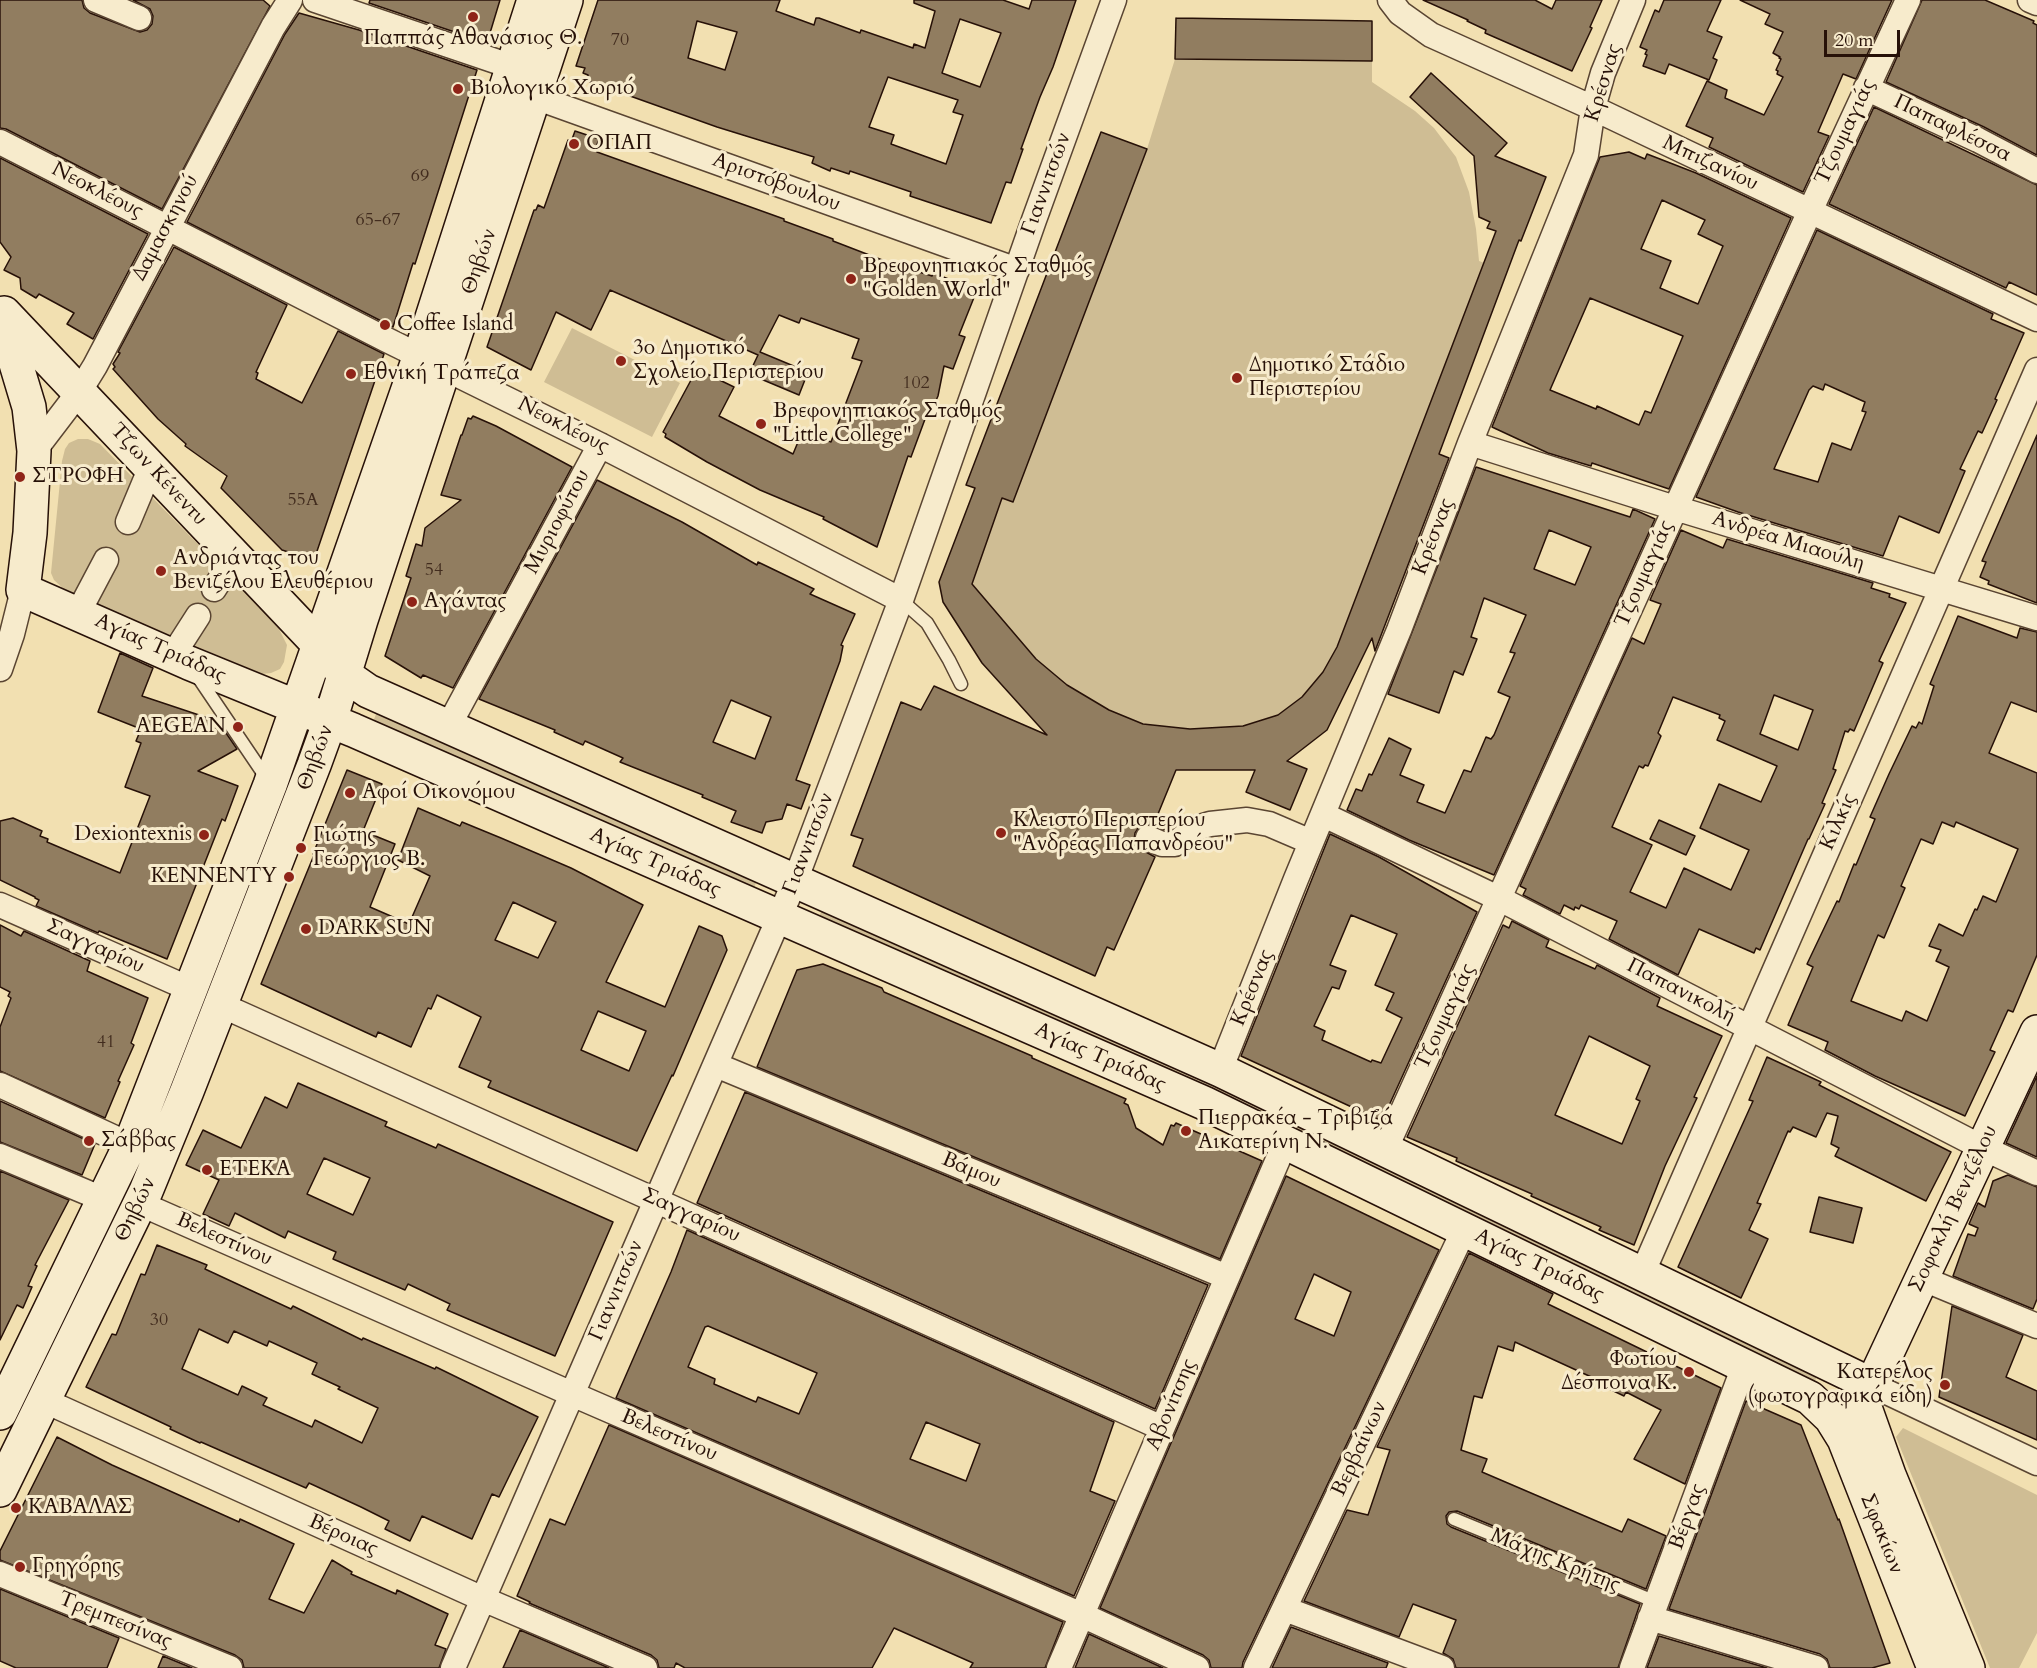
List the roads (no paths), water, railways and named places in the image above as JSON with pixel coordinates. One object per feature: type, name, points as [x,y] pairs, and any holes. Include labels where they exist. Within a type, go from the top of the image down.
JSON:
[{"type":"street","points":[[96,0],[139,18]]},
{"type":"street","name":"Δαμασκηνού","points":[[34,451],[79,392],[95,366],[273,27],[290,0]]},
{"type":"street","points":[[315,0],[513,67]]},
{"type":"street","name":"Θηβών","points":[[0,1490],[141,1204],[221,1005],[330,721],[356,683],[361,620],[513,67],[534,0]]},
{"type":"street","name":"Θηβών","points":[[2,1403],[105,1200],[130,1145],[270,785],[320,646],[536,97],[566,0]]},
{"type":"street","name":"Γιαννιτσών","points":[[453,1668],[781,918],[901,600],[1114,0]]},
{"type":"street","name":"Μπιζανίου","points":[[1390,0],[1400,13],[1431,35],[1593,108],[2037,319]]},
{"type":"street","name":"Κρέσνας","points":[[1220,1070],[1399,630],[1470,443],[1586,155],[1593,108],[1603,73],[1633,0]]},
{"type":"street","name":"Τζουμαγιάς","points":[[1385,1150],[1810,211],[1908,0]]},
{"type":"street","points":[[2030,0],[2037,3]]},
{"type":"street","name":"Παπαφλέσσα","points":[[1866,88],[1978,140],[2037,171]]},
{"type":"street","name":"Αριστόβουλου","points":[[536,97],[1017,270]]},
{"type":"street","name":"Νεοκλέους","points":[[0,142],[901,600]]},
{"type":"street","name":"Τζων Κένεντυ","points":[[0,308],[356,683]]},
{"type":"street","points":[[0,325],[10,347],[29,407],[34,451],[30,533],[23,590],[0,669]]},
{"type":"street","name":"Κιλκίς","points":[[1642,1274],[2037,370]]},
{"type":"street","name":"Ανδρέα Μιαούλη","points":[[1470,443],[2037,618]]},
{"type":"street","name":"Μυριοφύτου","points":[[448,727],[600,445]]},
{"type":"street","points":[[128,522],[151,467]]},
{"type":"street","points":[[214,589],[235,556]]},
{"type":"street","points":[[78,613],[106,560]]},
{"type":"street","name":"Αγίας Τριάδας","points":[[23,590],[330,721],[1204,1103],[1810,1398],[1831,1418],[1844,1439]]},
{"type":"street","points":[[181,659],[198,616]]},
{"type":"street","name":"Αγίας Τριάδας","points":[[356,683],[448,727],[1220,1070],[1642,1274],[1867,1394]]},
{"type":"street","name":"Παπανικολή","points":[[1324,815],[1500,898],[1983,1148],[2037,1173]]},
{"type":"street","points":[[1148,838],[1162,844],[1175,844],[1193,829],[1210,824],[1247,819],[1269,824],[1311,842]]},
{"type":"street","name":"Σαγγαρίου","points":[[0,905],[190,989]]},
{"type":"street","name":"Σαγγαρίου","points":[[221,1005],[1162,1428]]},
{"type":"street","name":"Σοφοκλή Βενιζέλου","points":[[1867,1394],[2037,1032]]},
{"type":"street","name":"Βάμου","points":[[716,1065],[1227,1277]]},
{"type":"street","points":[[0,1084],[130,1145]]},
{"type":"street","name":"Αβονίτσης","points":[[1059,1668],[1285,1143]]},
{"type":"street","points":[[0,1156],[105,1200]]},
{"type":"street","name":"Βελεστίνου","points":[[141,1204],[1082,1615],[1197,1668]]},
{"type":"street","name":"Βερβαίνων","points":[[1257,1668],[1464,1230]]},
{"type":"street","points":[[1922,1278],[2037,1326]]},
{"type":"street","name":"Βέργας","points":[[1632,1668],[1744,1366]]},
{"type":"street","points":[[1844,1439],[1867,1394],[2037,1463]]},
{"type":"street","name":"Σφακίων","points":[[1867,1394],[1889,1475],[1968,1668]]},
{"type":"street","name":"Βέροιας","points":[[43,1400],[483,1599],[645,1668]]},
{"type":"street","name":"Σφακίων","points":[[1844,1439],[1934,1668]]},
{"type":"street","name":"Τρεμπεσίνας","points":[[0,1574],[230,1668]]},
{"type":"street","points":[[1285,1609],[1442,1668]]},
{"type":"street","name":"Μάχης Κρήτης","points":[[1653,1610],[1816,1668]]},
{"type":"lane","points":[[901,600],[927,623],[961,684]]},
{"type":"lane","points":[[181,659],[270,785]]},
{"type":"lane","name":"Μάχης Κρήτης","points":[[1454,1519],[1653,1610]]},
{"type":"place","name":"Παππάς Αθανάσιος Θ.","points":[[473,17]]},
{"type":"place","name":"Βιολογικό Χωριό","points":[[458,89]]},
{"type":"place","name":"ΟΠΑΠ","points":[[574,144]]},
{"type":"place","name":"Βρεφονηπιακός Σταθμός \"Golden World\"","points":[[851,279]]},
{"type":"place","name":"Coffee Island","points":[[385,325]]},
{"type":"place","name":"3ο Δημοτικό Σχολείο Περιστερίου","points":[[621,361]]},
{"type":"place","name":"Εθνική Τράπεζα","points":[[351,374]]},
{"type":"place","name":"Δημοτικό Στάδιο Περιστερίου","points":[[1237,378]]},
{"type":"place","name":"Βρεφονηπιακός Σταθμός \"Little College\"","points":[[761,424]]},
{"type":"place","name":"ΣΤΡΟΦΗ","points":[[20,477]]},
{"type":"place","name":"Ανδριάντας του Βενιζέλου Ελευθέριου","points":[[161,571]]},
{"type":"place","name":"Αγάντας","points":[[412,602]]},
{"type":"place","name":"AEGEAN","points":[[238,727]]},
{"type":"place","name":"Αφοί Οικονόμου","points":[[350,793]]},
{"type":"place","name":"Κλειστό Περιστερίου \"Ανδρέας Παπανδρέου\"","points":[[1001,833]]},
{"type":"place","name":"Dexiontexnis","points":[[204,835]]},
{"type":"place","name":"Γιώτης Γεώργιος Β.","points":[[301,848]]},
{"type":"place","name":"ΚΕΝΝΕΝΤΥ","points":[[289,877]]},
{"type":"place","name":"DARK SUN","points":[[306,929]]},
{"type":"place","name":"Πιερρακέα - Τριβιζά Αικατερίνη Ν.","points":[[1186,1131]]},
{"type":"place","name":"Σάββας","points":[[89,1141]]},
{"type":"place","name":"ΕΤΕΚΑ","points":[[207,1170]]},
{"type":"place","name":"Φωτίου Δέσποινα Κ.","points":[[1689,1372]]},
{"type":"place","name":"Κατερέλος (φωτογραφικά είδη)","points":[[1945,1385]]},
{"type":"place","name":"ΚΑΒΑΛΑΣ","points":[[16,1508]]},
{"type":"place","name":"Γρηγόρης","points":[[20,1567]]}]
